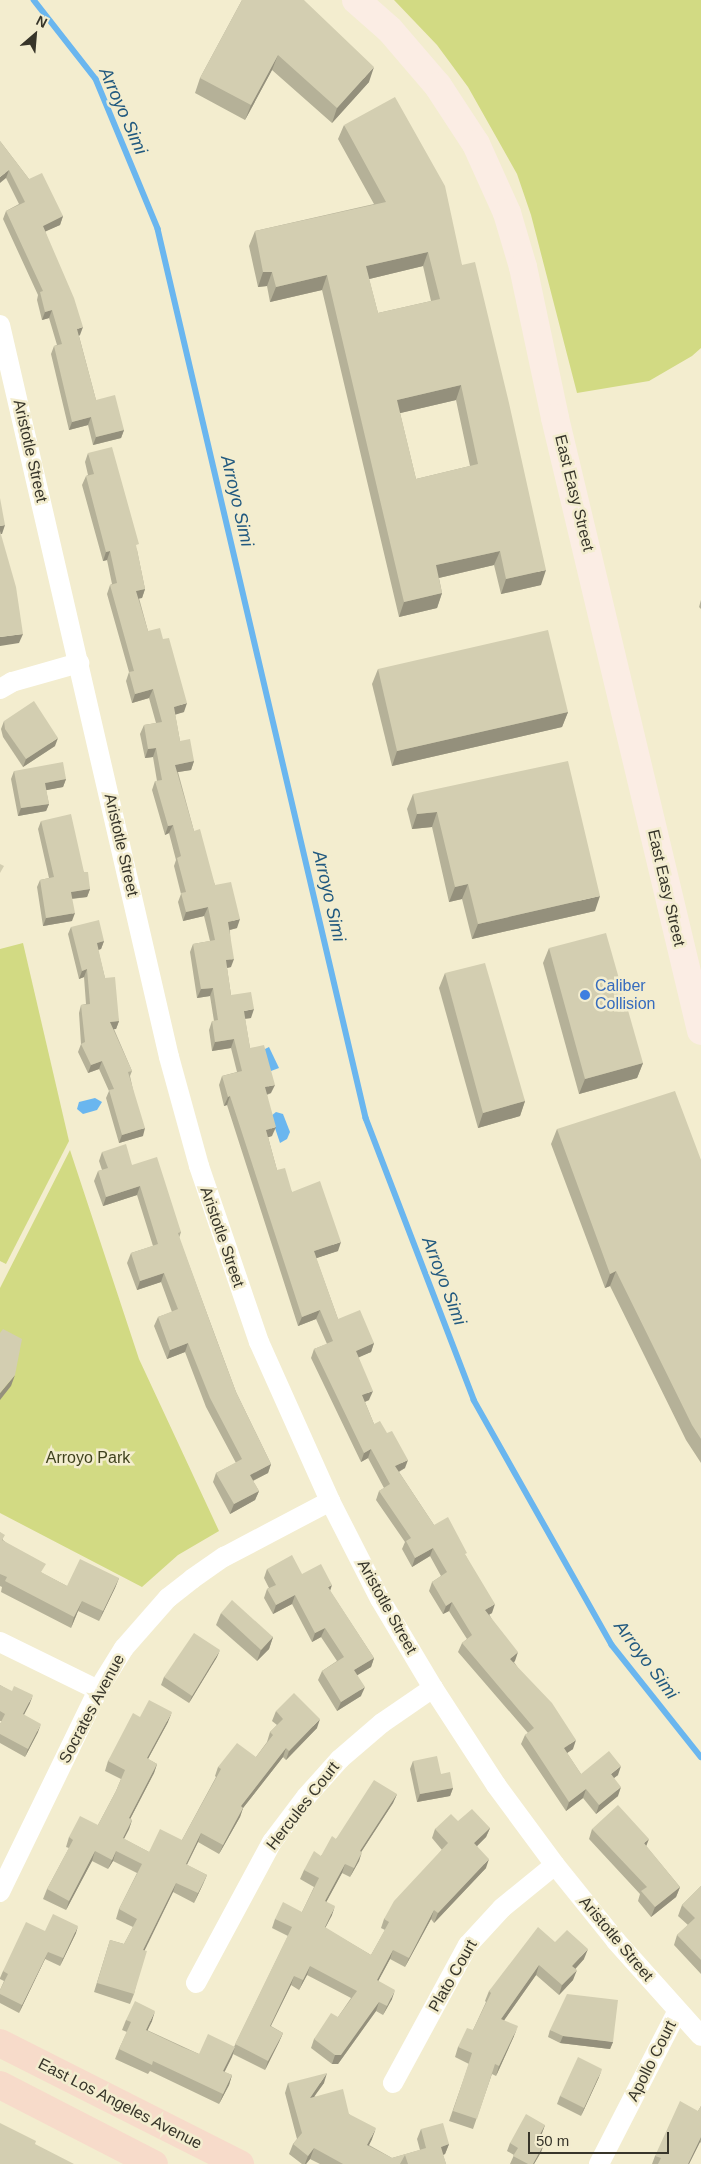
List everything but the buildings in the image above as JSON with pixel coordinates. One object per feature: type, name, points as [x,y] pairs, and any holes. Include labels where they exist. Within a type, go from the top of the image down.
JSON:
[{"type":"main road","name":"East Los Angeles Avenue","points":[[0,2043],[240,2164]]},
{"type":"main road","points":[[0,2085],[154,2164]]},
{"type":"street","name":"East Easy Street","points":[[356,0],[390,30],[438,86],[476,144],[507,213],[522,267],[555,418],[701,1031]]},
{"type":"street","name":"Aristotle Street","points":[[0,326],[169,1057],[199,1166],[259,1342],[330,1500],[380,1598],[433,1688],[496,1785],[555,1865],[677,2012],[701,2036]]},
{"type":"street","points":[[0,689],[12,682],[79,663]]},
{"type":"street","name":"Socrates Avenue","points":[[0,1892],[98,1690],[124,1648],[168,1598],[224,1557],[330,1500]]},
{"type":"street","points":[[0,1642],[98,1690]]},
{"type":"street","name":"Hercules Court","points":[[196,1983],[272,1842],[306,1797],[340,1759],[382,1723],[433,1688]]},
{"type":"street","name":"Plato Court","points":[[393,2083],[468,1945],[502,1908],[555,1865]]},
{"type":"street","name":"Apollo Court","points":[[599,2164],[677,2012]]},
{"type":"green space","points":[[394,0],[701,0],[701,348],[692,356],[649,381],[577,393],[531,215],[517,174],[468,87],[437,45]]},
{"type":"green space","points":[[23,943],[69,1141],[6,1264],[0,1261],[0,949]]},
{"type":"green space","name":"Arroyo Park","points":[[70,1150],[139,1359],[219,1531],[178,1555],[142,1587],[0,1513],[0,1288]]},
{"type":"water","points":[[269,1047],[279,1068],[271,1071],[267,1069],[263,1050]]},
{"type":"water","points":[[95,1098],[102,1102],[97,1110],[83,1114],[77,1109],[79,1102]]},
{"type":"water","points":[[276,1112],[283,1114],[290,1132],[287,1139],[280,1143],[271,1116]]},
{"type":"waterway","name":"Arroyo Simi","points":[[34,0],[96,79],[158,229],[366,1118],[474,1400],[612,1645],[701,1757]]},
{"type":"place","name":"Caliber Collision","points":[[585,995]]}]
